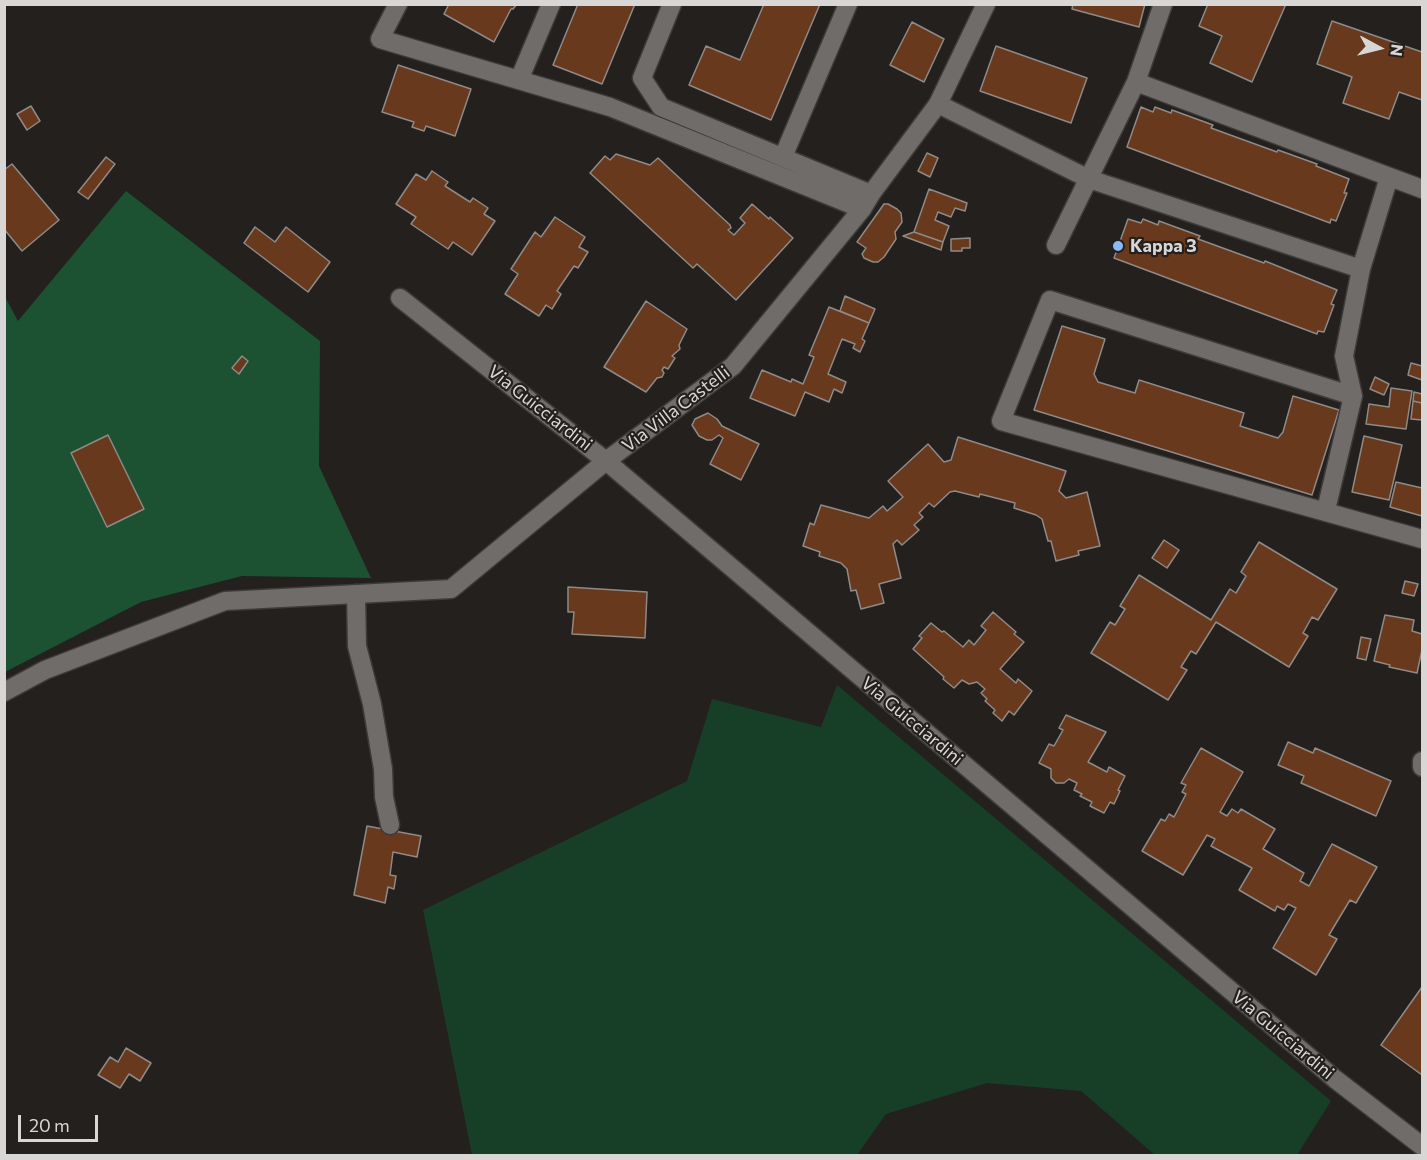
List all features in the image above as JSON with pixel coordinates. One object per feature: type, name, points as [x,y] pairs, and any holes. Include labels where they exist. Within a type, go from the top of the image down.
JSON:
[{"type":"street","points":[[398,4],[380,39],[610,107],[867,202]]},
{"type":"street","points":[[519,80],[550,4]]},
{"type":"street","points":[[672,4],[642,78],[661,107],[783,157],[867,202]]},
{"type":"street","points":[[783,157],[848,4]]},
{"type":"street","name":"Via Villa Castelli","points":[[4,692],[45,670],[225,601],[451,589],[606,461],[733,366],[867,202],[938,104],[986,4]]},
{"type":"street","points":[[1056,245],[1136,82],[1163,4]]},
{"type":"street","points":[[1136,82],[1422,189]]},
{"type":"street","points":[[938,104],[1089,179],[1360,269]]},
{"type":"street","points":[[1326,510],[1353,396],[1344,356],[1360,269],[1389,177]]},
{"type":"street","name":"Via Guicciardini","points":[[400,298],[606,461],[1335,1079],[1422,1146]]},
{"type":"street","points":[[1353,396],[1050,300],[1001,421],[1326,510],[1422,539]]},
{"type":"street","points":[[356,594],[357,646],[374,715],[383,769],[384,797],[390,825]]},
{"type":"street","points":[[1422,761],[1422,767]]},
{"type":"green space","points":[[126,191],[320,341],[319,466],[371,578],[242,576],[141,602],[5,672],[4,295],[18,321]]},
{"type":"green space","points":[[837,685],[1331,1101],[1297,1155],[1155,1155],[1081,1091],[987,1083],[886,1114],[857,1155],[472,1155],[423,910],[687,781],[712,699],[821,727]]},
{"type":"building","points":[[449,4],[517,4],[511,9],[494,42],[444,14]]},
{"type":"building","points":[[578,4],[635,4],[602,84],[553,65]]},
{"type":"building","points":[[764,4],[820,4],[771,120],[689,85],[706,46],[740,60]]},
{"type":"building","points":[[1073,4],[1145,4],[1139,27],[1072,9]]},
{"type":"building","points":[[1208,4],[1286,4],[1252,82],[1210,63],[1222,36],[1199,26]]},
{"type":"building","points":[[1332,21],[1422,52],[1422,100],[1399,92],[1389,119],[1343,103],[1352,77],[1317,64]]},
{"type":"building","points":[[912,22],[944,39],[924,82],[890,65]]},
{"type":"building","points":[[996,46],[1087,78],[1071,123],[980,91]]},
{"type":"building","points":[[398,65],[471,89],[455,136],[426,126],[424,131],[412,127],[414,122],[382,112]]},
{"type":"building","points":[[31,106],[40,121],[27,130],[17,114]]},
{"type":"building","points":[[1141,107],[1153,112],[1155,107],[1171,113],[1172,110],[1213,125],[1211,128],[1317,164],[1316,166],[1349,179],[1344,193],[1347,193],[1336,221],[1331,219],[1330,223],[1127,147]]},
{"type":"building","points":[[927,153],[938,158],[930,177],[918,171]]},
{"type":"building","points":[[616,154],[650,165],[658,158],[730,225],[731,228],[728,230],[734,235],[745,223],[740,218],[752,204],[793,238],[736,300],[697,264],[693,268],[590,173],[605,156],[610,160]]},
{"type":"building","points":[[106,157],[115,164],[88,199],[78,192]]},
{"type":"building","points":[[12,164],[59,220],[22,251],[4,229],[4,170]]},
{"type":"building","points":[[432,171],[448,182],[445,186],[470,202],[473,198],[488,208],[484,214],[495,221],[472,255],[453,242],[448,249],[411,224],[416,217],[396,204],[416,174],[426,180]]},
{"type":"building","points":[[929,189],[967,203],[965,211],[955,208],[951,217],[938,212],[935,220],[949,226],[943,242],[914,232]]},
{"type":"building","points":[[884,204],[888,204],[901,213],[902,222],[895,232],[896,239],[884,257],[878,262],[873,262],[864,258],[862,254],[866,248],[857,242]]},
{"type":"building","points":[[555,217],[585,237],[579,247],[588,252],[578,268],[574,266],[557,291],[561,294],[552,309],[546,305],[539,316],[505,294],[518,274],[511,269],[535,232],[541,237]]},
{"type":"building","points":[[1128,219],[1141,223],[1143,219],[1158,225],[1159,221],[1200,236],[1198,239],[1264,263],[1265,261],[1337,290],[1324,332],[1318,331],[1317,334],[1114,258]]},
{"type":"building","points":[[255,227],[275,242],[286,227],[330,262],[308,292],[244,243]]},
{"type":"building","points":[[914,232],[943,242],[941,250],[903,236]]},
{"type":"building","points":[[970,238],[970,248],[951,251],[951,239]]},
{"type":"building","points":[[845,296],[875,309],[869,323],[840,311]]},
{"type":"building","points":[[646,301],[687,329],[679,345],[680,349],[672,356],[675,358],[668,369],[664,367],[662,377],[657,378],[646,392],[604,367]]},
{"type":"building","points":[[829,307],[869,323],[862,339],[865,341],[860,352],[853,348],[855,344],[842,339],[828,374],[846,382],[842,393],[834,389],[829,402],[805,392],[795,416],[750,398],[762,370],[791,382],[792,379],[803,384],[814,357],[809,355]]},
{"type":"building","points":[[1062,326],[1105,339],[1094,374],[1098,382],[1135,393],[1139,380],[1244,413],[1240,426],[1278,438],[1283,432],[1293,396],[1339,410],[1312,495],[1034,410]]},
{"type":"building","points":[[242,356],[248,361],[239,374],[232,368]]},
{"type":"building","points":[[1411,363],[1422,366],[1422,380],[1408,375]]},
{"type":"building","points":[[1375,377],[1389,384],[1384,395],[1370,389]]},
{"type":"building","points":[[1391,388],[1412,391],[1406,429],[1366,424],[1369,404],[1389,407]]},
{"type":"building","points":[[1414,392],[1422,394],[1422,403],[1413,401]]},
{"type":"building","points":[[1413,401],[1422,403],[1422,420],[1411,419]]},
{"type":"building","points":[[708,413],[722,426],[759,444],[741,480],[710,464],[723,438],[719,435],[712,440],[707,440],[699,436],[692,425],[695,419]]},
{"type":"building","points":[[108,435],[144,509],[107,527],[71,453]]},
{"type":"building","points":[[1364,436],[1402,445],[1389,500],[1352,492]]},
{"type":"building","points":[[958,437],[1066,471],[1059,491],[1066,498],[1087,492],[1100,546],[1078,551],[1079,555],[1056,561],[1042,519],[1036,515],[1014,508],[1015,503],[980,494],[979,497],[955,491],[950,492],[934,507],[929,503],[919,513],[923,517],[914,525],[919,530],[902,545],[897,540],[893,544],[901,578],[879,584],[884,603],[861,609],[856,590],[851,591],[847,569],[841,563],[819,556],[820,552],[803,546],[810,523],[814,525],[821,505],[869,518],[883,506],[887,511],[903,497],[888,481],[928,444],[944,462],[951,460]]},
{"type":"building","points":[[1396,482],[1422,488],[1422,516],[1390,507]]},
{"type":"building","points":[[1164,540],[1179,550],[1167,568],[1152,558]]},
{"type":"building","points":[[1259,542],[1337,589],[1318,620],[1312,617],[1303,633],[1308,636],[1289,667],[1216,622],[1196,654],[1191,651],[1181,667],[1187,670],[1168,700],[1091,653],[1110,622],[1115,625],[1125,609],[1120,606],[1139,575],[1211,620],[1230,589],[1236,593],[1246,576],[1241,572]]},
{"type":"building","points":[[1405,581],[1418,584],[1414,596],[1402,593]]},
{"type":"building","points":[[568,587],[647,592],[645,638],[572,634],[574,612],[568,612]]},
{"type":"building","points":[[993,612],[1024,642],[1000,669],[1016,683],[1018,679],[1032,691],[1014,715],[1009,711],[1002,721],[985,701],[987,699],[981,693],[985,689],[977,682],[969,684],[962,680],[954,688],[913,649],[922,638],[919,636],[931,623],[963,647],[969,640],[974,645],[986,630],[981,626]]},
{"type":"building","points":[[1385,615],[1414,620],[1412,631],[1422,634],[1422,650],[1417,673],[1374,661]]},
{"type":"building","points":[[1361,637],[1371,639],[1366,660],[1357,658]]},
{"type":"building","points":[[1066,715],[1106,732],[1088,762],[1107,772],[1109,767],[1125,776],[1114,804],[1110,802],[1104,813],[1090,806],[1092,802],[1074,790],[1077,783],[1069,779],[1064,783],[1056,783],[1051,778],[1051,769],[1039,763],[1049,744],[1054,746],[1063,730],[1059,728]]},
{"type":"building","points":[[1288,742],[1313,753],[1315,748],[1391,781],[1376,816],[1301,783],[1304,776],[1278,765]]},
{"type":"building","points":[[1201,748],[1243,772],[1220,812],[1227,816],[1232,809],[1238,813],[1241,809],[1275,829],[1263,849],[1304,873],[1300,881],[1309,886],[1332,844],[1377,867],[1356,903],[1350,900],[1329,935],[1337,939],[1316,975],[1273,948],[1296,908],[1288,904],[1284,910],[1277,906],[1275,911],[1239,890],[1252,868],[1211,846],[1215,839],[1207,835],[1183,875],[1142,851],[1161,819],[1165,821],[1169,814],[1174,817],[1186,794],[1182,792],[1186,785],[1181,783]]},
{"type":"building","points":[[367,826],[421,836],[417,857],[393,852],[390,875],[396,876],[394,889],[388,887],[385,903],[354,895]]},
{"type":"building","points":[[1422,987],[1422,1075],[1381,1045]]},
{"type":"building","points":[[126,1048],[151,1063],[140,1081],[129,1074],[120,1088],[98,1075],[110,1057],[118,1062]]},
{"type":"place","name":"Kappa 3","points":[[1118,246]]}]
